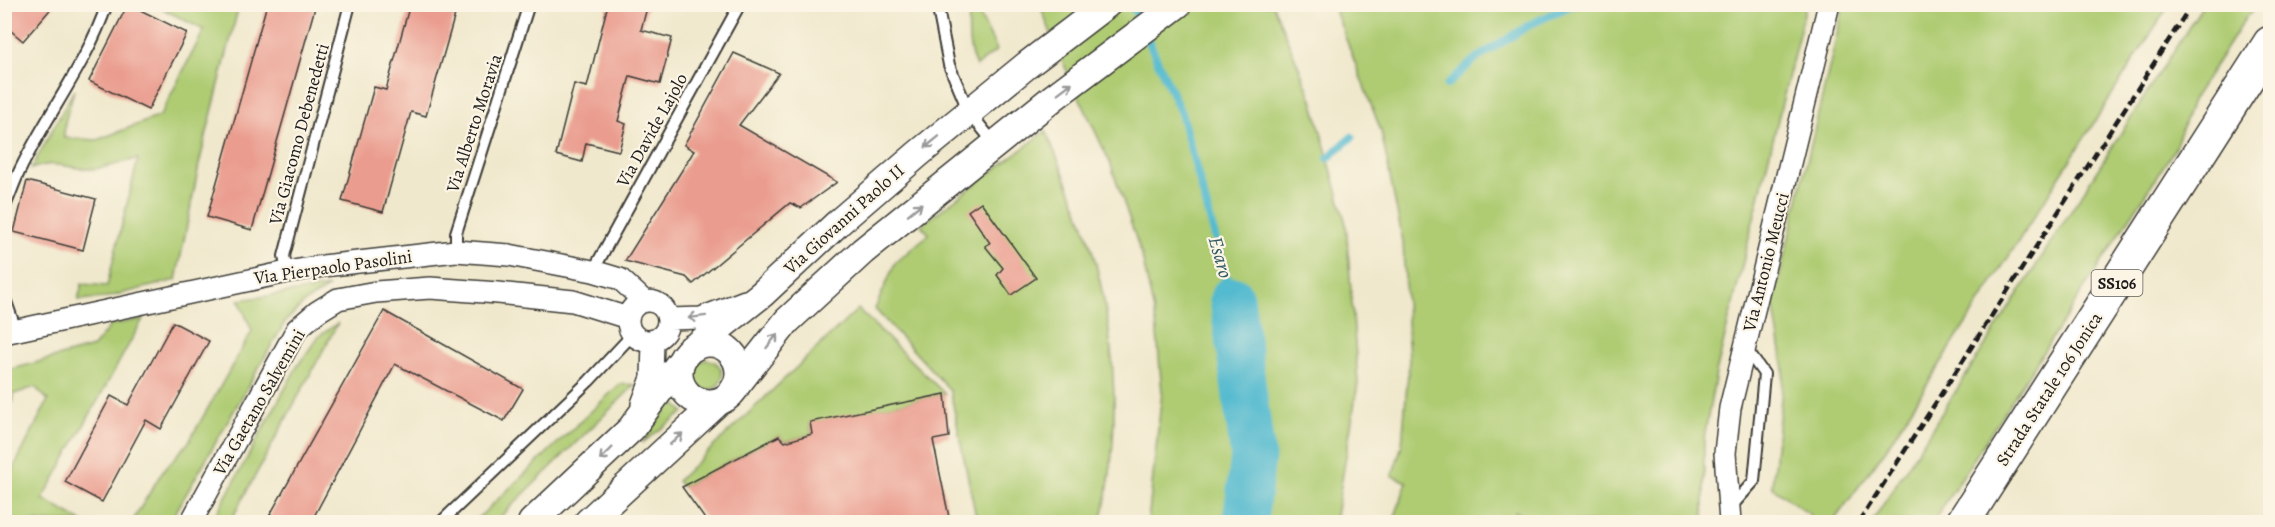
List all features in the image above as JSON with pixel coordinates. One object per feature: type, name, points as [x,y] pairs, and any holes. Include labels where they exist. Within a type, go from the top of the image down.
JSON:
[{"type":"main road","name":"Strada Statale 106 Jonica","points":[[1963,522],[2271,43]]},
{"type":"street","name":"Via Giovanni Paolo II","points":[[532,522],[631,429],[688,353],[762,294],[838,223],[918,154],[1107,4]]},
{"type":"street","name":"Via Giovanni Paolo II","points":[[588,522],[727,394],[787,321],[863,251],[1019,124],[1178,4]]},
{"type":"street","name":"Via Antonio Meucci","points":[[1730,516],[1725,453],[1730,408],[1829,4]]},
{"type":"street","name":"Via Pierpaolo Pasolini","points":[[10,332],[287,272],[456,252],[509,255],[593,271],[620,279],[644,301]]},
{"type":"street","name":"Via Gaetano Salvemini","points":[[191,522],[297,329],[316,312],[338,299],[376,292],[441,289],[498,293],[573,302],[638,331]]},
{"type":"street","points":[[669,319],[701,318],[762,294]]},
{"type":"street","points":[[631,429],[652,378],[638,331],[634,307],[644,301],[651,301],[663,307],[669,319],[664,334],[638,331]]},
{"type":"street","points":[[713,344],[729,352],[738,369],[727,394],[708,403],[698,401],[683,389],[679,379],[679,370],[688,353],[713,344]]},
{"type":"lane","points":[[4,208],[20,170],[76,69],[107,4]]},
{"type":"lane","name":"Via Giacomo Debenedetti","points":[[287,272],[284,256],[350,4]]},
{"type":"lane","name":"Via Alberto Moravia","points":[[456,252],[456,233],[529,4]]},
{"type":"lane","name":"Via Davide Lajolo","points":[[593,271],[740,4]]},
{"type":"lane","points":[[938,4],[949,65],[969,112],[995,144]]},
{"type":"lane","name":"Via Pierpaolo Pasolini","points":[[4,296],[10,332]]},
{"type":"lane","points":[[441,522],[638,331]]},
{"type":"lane","points":[[1730,516],[1754,482],[1764,374],[1744,347]]},
{"type":"green space","points":[[155,5],[239,5],[200,160],[176,280],[104,298],[78,300],[82,284],[107,286],[138,159],[97,169],[48,165],[31,169],[74,90],[65,122],[64,138],[97,140],[160,116],[204,30]]},
{"type":"green space","points":[[969,5],[975,5],[997,50],[976,66],[969,44]]},
{"type":"green space","points":[[1040,5],[1273,5],[1312,99],[1346,224],[1358,383],[1335,522],[1148,522],[1162,392],[1156,322],[1142,256],[1111,165],[1059,54]]},
{"type":"green space","points":[[1333,5],[1806,5],[1716,373],[1704,438],[1704,522],[1534,522],[1515,511],[1508,522],[1393,522],[1407,482],[1392,476],[1402,445],[1409,360],[1403,242],[1381,131]]},
{"type":"green space","points":[[1844,5],[2169,5],[1886,449],[1833,522],[1809,522],[1810,515],[1772,487],[1784,369],[1773,304]]},
{"type":"green space","points":[[2203,5],[2259,5],[2246,17],[2193,99],[2174,150],[1933,522],[1872,522]]},
{"type":"green space","points":[[1046,131],[1086,230],[1103,296],[1114,393],[1112,458],[1107,490],[1101,522],[977,522],[950,390],[875,309],[895,263],[929,234],[921,225]]},
{"type":"green space","points":[[329,287],[305,302],[285,322],[170,522],[132,522],[162,472],[188,443],[252,331],[239,300]]},
{"type":"green space","points":[[858,309],[945,394],[810,423],[812,434],[785,442],[779,436],[682,487],[677,481]]},
{"type":"green space","points":[[143,319],[43,499],[83,522],[5,522],[5,485],[48,400],[35,387],[14,394],[13,402],[5,400],[5,371],[93,347],[111,325]]},
{"type":"green space","points":[[338,323],[230,522],[212,522],[298,365],[319,336]]},
{"type":"green space","points":[[707,360],[718,364],[722,375],[718,386],[707,390],[696,386],[692,375],[696,364]]},
{"type":"green space","points":[[620,384],[635,385],[495,522],[474,522]]},
{"type":"green space","points":[[672,401],[684,412],[642,443]]},
{"type":"building","points":[[4,4],[55,4],[23,41],[4,25]]},
{"type":"building","points":[[128,4],[187,33],[148,110],[89,81]]},
{"type":"building","points":[[267,4],[316,4],[252,230],[207,217]]},
{"type":"building","points":[[410,4],[458,4],[426,116],[411,112],[383,212],[342,201],[374,87],[386,90]]},
{"type":"building","points":[[608,4],[648,4],[641,30],[672,38],[660,84],[630,76],[618,121],[626,124],[619,151],[586,143],[582,162],[556,155],[574,84],[587,87]]},
{"type":"building","points":[[734,53],[779,73],[739,125],[837,182],[801,208],[790,203],[693,284],[686,277],[625,261],[694,151],[684,145]]},
{"type":"building","points":[[27,181],[96,199],[83,250],[14,232]]},
{"type":"building","points":[[981,202],[1036,278],[1011,295],[997,275],[1003,268],[985,246],[990,243],[968,211]]},
{"type":"building","points":[[384,311],[523,389],[504,421],[395,364],[311,522],[266,522]]},
{"type":"building","points":[[173,322],[209,341],[161,429],[146,420],[102,502],[65,482],[111,396],[128,405]]},
{"type":"building","points":[[945,394],[949,437],[933,440],[950,522],[707,522],[682,487],[779,436],[785,442],[812,434],[810,422]]},
{"type":"waterway","name":"Esaro","points":[[1132,4],[1181,113],[1232,299]]},
{"type":"waterway","points":[[1447,85],[1474,60],[1531,24],[1574,4]]},
{"type":"waterway","points":[[1328,158],[1352,137]]},
{"type":"waterway","name":"Esaro","points":[[1232,299],[1253,457],[1245,522]]},
{"type":"railway","points":[[1859,522],[2192,4]]}]
